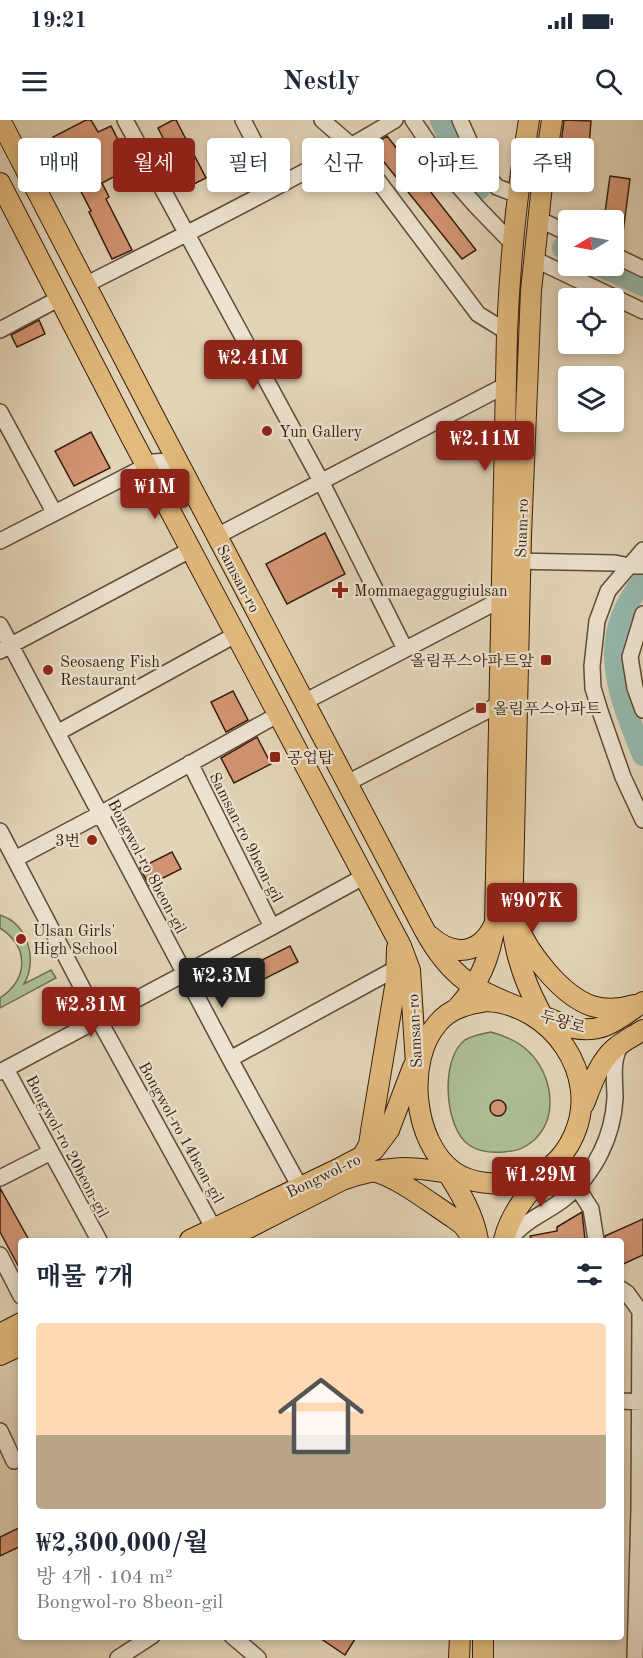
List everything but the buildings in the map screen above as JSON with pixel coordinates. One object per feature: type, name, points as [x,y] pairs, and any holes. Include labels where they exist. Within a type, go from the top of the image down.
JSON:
[{"type":"main road","name":"Samsan-ro","points":[[0,120],[425,931],[446,963],[459,977],[473,987],[512,1005]]},
{"type":"main road","name":"Suam-ro","points":[[529,120],[512,243],[507,332],[506,385],[512,561],[513,937],[519,965],[530,992],[556,1036]]},
{"type":"main road","name":"Suam-ro","points":[[457,1008],[473,987],[484,965],[495,923],[502,598],[512,561],[524,447],[534,259],[552,120]]},
{"type":"main road","name":"Samsan-ro","points":[[0,183],[406,957],[410,970],[416,1071]]},
{"type":"main road","points":[[513,909],[520,931],[532,952],[555,980],[572,995],[591,1006],[602,1008],[627,1007],[643,1002]]},
{"type":"main road","points":[[425,931],[445,947],[463,950],[472,948],[485,940],[495,923]]},
{"type":"main road","points":[[395,934],[397,968],[367,1163],[464,1225],[474,1238]]},
{"type":"main road","points":[[457,1008],[472,1003],[499,1002],[512,1005],[547,1026],[571,1057],[577,1072],[580,1087],[580,1118]]},
{"type":"main road","name":"두왕로","points":[[512,1005],[573,1028],[593,1030],[608,1025],[643,1002]]},
{"type":"main road","name":"Bongwol-ro","points":[[367,1163],[389,1130],[416,1071],[429,1035],[438,1022],[457,1008]]},
{"type":"main road","points":[[505,1238],[511,1218],[535,1185],[568,1147],[584,1103],[607,1058],[614,1049],[643,1030]]},
{"type":"main road","points":[[416,1071],[423,1122],[434,1149],[456,1175],[472,1214],[476,1238]]},
{"type":"main road","name":"Bongwol-ro","points":[[200,1238],[220,1234],[300,1187],[322,1183],[367,1163],[422,1168],[456,1175]]},
{"type":"main road","points":[[456,1175],[492,1183],[506,1183],[531,1178],[553,1165]]},
{"type":"main road","points":[[220,1234],[322,1183]]},
{"type":"main road","points":[[0,1334],[18,1325]]},
{"type":"main road","points":[[0,1355],[18,1346]]},
{"type":"main road","points":[[483,1640],[483,1658]]},
{"type":"street","points":[[125,120],[321,481],[405,649]]},
{"type":"street","points":[[243,120],[252,138]]},
{"type":"street","points":[[322,120],[343,138]]},
{"type":"street","points":[[365,138],[395,120]]},
{"type":"street","points":[[413,120],[455,182],[512,243]]},
{"type":"street","points":[[460,120],[482,170],[497,187],[518,195]]},
{"type":"street","points":[[384,189],[478,314],[507,332]]},
{"type":"street","points":[[85,285],[266,192]]},
{"type":"street","points":[[538,219],[558,228]]},
{"type":"street","points":[[534,259],[643,311]]},
{"type":"street","points":[[624,260],[643,269]]},
{"type":"street","points":[[0,330],[60,298]]},
{"type":"street","points":[[217,537],[506,385]]},
{"type":"street","points":[[0,412],[54,512]]},
{"type":"street","points":[[0,541],[154,462],[176,465],[183,473]]},
{"type":"street","points":[[6,648],[192,549]]},
{"type":"street","points":[[643,549],[636,566],[608,591],[597,621],[592,666],[593,688],[623,777],[643,820]]},
{"type":"street","points":[[512,561],[615,563],[636,566]]},
{"type":"street","points":[[304,702],[502,598]]},
{"type":"street","points":[[643,614],[630,657],[635,688],[643,710]]},
{"type":"street","name":"Bongwol-ro 8beon-gil","points":[[0,625],[6,648],[57,733],[300,1187]]},
{"type":"street","points":[[57,733],[237,634]]},
{"type":"street","points":[[347,783],[500,704]]},
{"type":"street","points":[[15,859],[279,714]]},
{"type":"street","name":"Samsan-ro 9beon-gil","points":[[190,763],[273,927]]},
{"type":"street","name":"Bongwol-ro 14beon-gil","points":[[0,831],[99,1020],[220,1234]]},
{"type":"street","name":"Samsan-ro 9beon-gil","points":[[3,1070],[365,876]]},
{"type":"street","points":[[230,1059],[397,968]]},
{"type":"street","points":[[512,1238],[532,1219],[564,1199],[592,1168],[609,1133],[615,1101],[615,1059],[622,1044]]},
{"type":"street","name":"Bongwol-ro 20beon-gil","points":[[3,1070],[98,1238]]},
{"type":"street","points":[[0,1178],[51,1152]]},
{"type":"street","points":[[553,1165],[577,1187],[591,1209],[596,1238]]},
{"type":"street","points":[[0,1255],[18,1290]]},
{"type":"street","points":[[624,1290],[642,1310],[641,1509],[635,1658]]},
{"type":"street","points":[[624,1401],[641,1402]]},
{"type":"street","points":[[0,1431],[18,1459],[0,1468]]},
{"type":"street","points":[[118,1658],[146,1640]]},
{"type":"street","points":[[237,1640],[258,1658]]},
{"type":"green space","points":[[0,915],[18,926],[28,944],[30,964],[24,984],[51,970],[56,978],[0,1008],[0,998],[16,981],[22,963],[16,944],[0,928]]},
{"type":"green space","points":[[491,1032],[511,1039],[528,1051],[543,1071],[550,1095],[550,1108],[542,1131],[530,1144],[512,1151],[486,1152],[469,1145],[454,1124],[450,1109],[449,1077],[457,1049],[468,1038]]},
{"type":"waterway","points":[[441,120],[449,138]]},
{"type":"waterway","points":[[623,276],[643,285]]},
{"type":"waterway","points":[[643,581],[628,603],[619,624],[615,645],[619,688],[643,755]]},
{"type":"place","name":"Yun Gallery","points":[[267,431]]},
{"type":"place","name":"Mommaegaggugiulsan","points":[[340,590]]},
{"type":"place","name":"올림푸스아파트앞","points":[[546,660]]},
{"type":"place","name":"Seosaeng Fish Restaurant","points":[[48,670]]},
{"type":"place","name":"올림푸스아파트","points":[[481,708]]},
{"type":"place","name":"공업탑","points":[[275,757]]},
{"type":"place","name":"3번","points":[[92,840]]},
{"type":"place","name":"Ulsan Girls' High School","points":[[21,939]]}]
